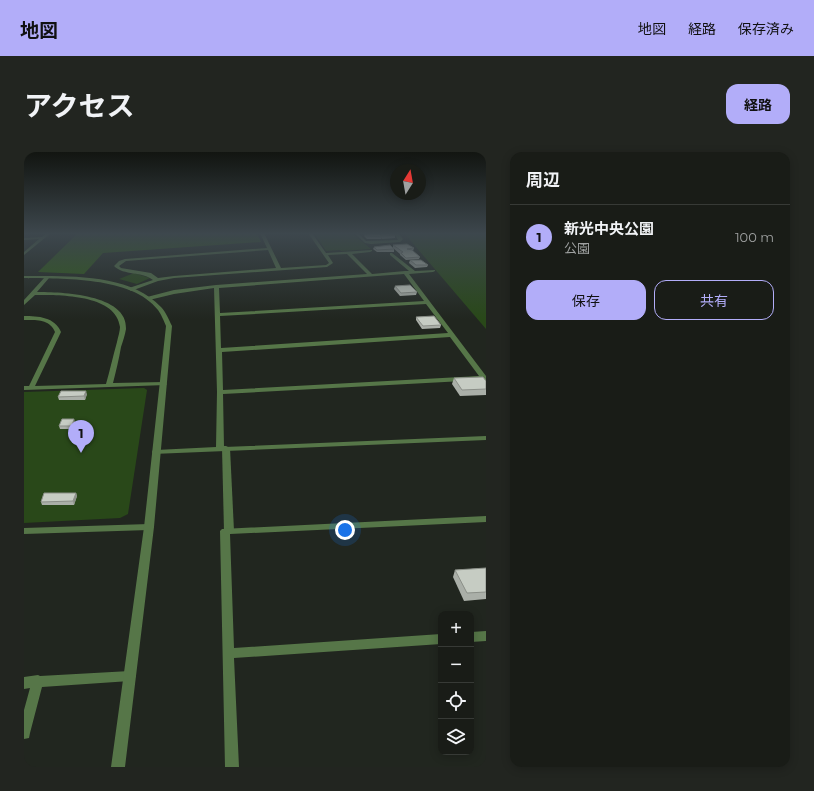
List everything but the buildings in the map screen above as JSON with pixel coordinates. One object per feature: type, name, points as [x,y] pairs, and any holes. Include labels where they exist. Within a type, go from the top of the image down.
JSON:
[{"type":"street","points":[[121,262],[116,266],[149,274],[157,280]]},
{"type":"street","points":[[276,262],[279,269]]},
{"type":"street","points":[[131,289],[157,280],[174,277],[327,266],[331,263],[330,262]]},
{"type":"street","points":[[357,262],[370,275]]},
{"type":"street","points":[[401,262],[412,272]]},
{"type":"street","points":[[149,298],[182,290],[216,286],[433,271]]},
{"type":"street","points":[[406,272],[426,302],[485,380]]},
{"type":"street","points":[[24,277],[92,279],[131,289],[149,298],[161,307],[169,326],[149,526],[118,767]]},
{"type":"street","points":[[24,304],[47,278]]},
{"type":"street","points":[[216,286],[223,449],[229,531]]},
{"type":"street","points":[[33,293],[81,296],[108,305],[119,314],[123,321],[123,328],[109,386]]},
{"type":"street","points":[[217,315],[426,302]]},
{"type":"street","points":[[24,318],[39,318],[48,321],[54,324],[58,332],[28,388],[164,384]]},
{"type":"street","points":[[218,350],[451,335]]},
{"type":"street","points":[[220,392],[485,380]]},
{"type":"street","points":[[156,452],[486,438]]},
{"type":"street","points":[[232,767],[225,531],[486,519]]},
{"type":"street","points":[[24,531],[149,526]]},
{"type":"street","points":[[474,637],[486,636]]},
{"type":"street","points":[[229,653],[438,639]]},
{"type":"street","points":[[24,683],[130,676]]},
{"type":"street","points":[[24,733],[38,682]]},
{"type":"green space","points":[[49,262],[95,262],[84,274],[38,272]]},
{"type":"green space","points":[[429,262],[486,262],[486,329]]},
{"type":"green space","points":[[134,273],[150,278],[137,284],[119,279]]},
{"type":"green space","points":[[144,388],[147,390],[128,514],[120,518],[24,523],[24,392]]},
{"type":"place","name":"新光中央公園","points":[[81,453]]}]
